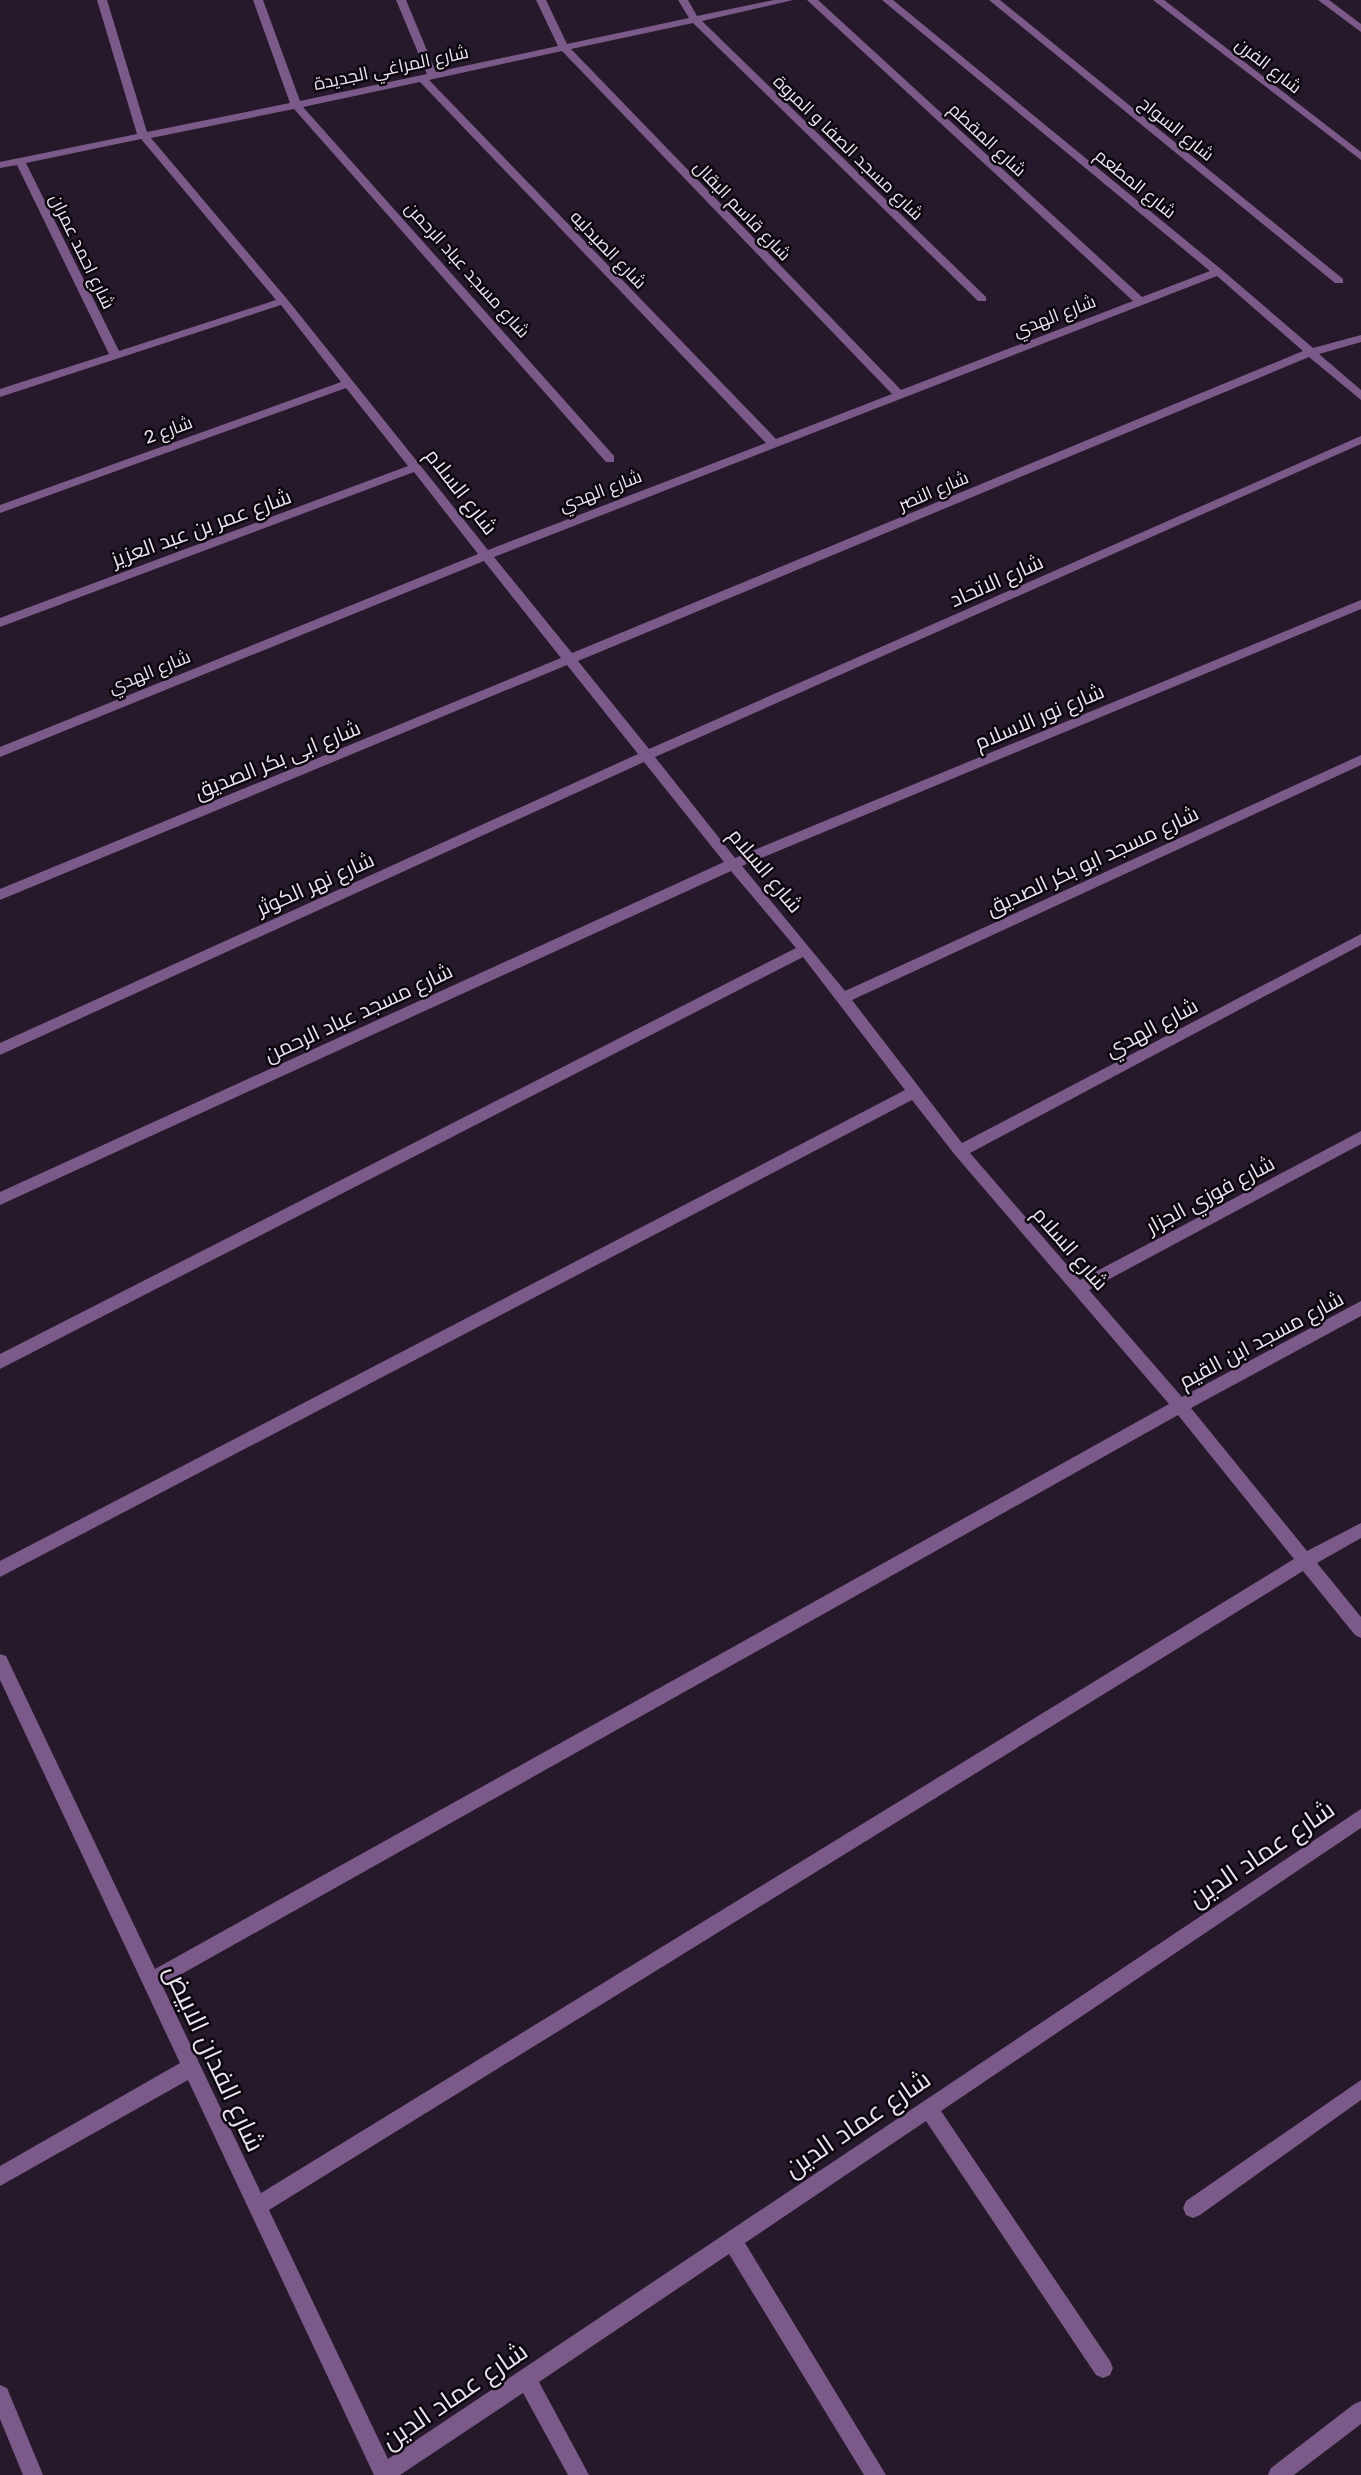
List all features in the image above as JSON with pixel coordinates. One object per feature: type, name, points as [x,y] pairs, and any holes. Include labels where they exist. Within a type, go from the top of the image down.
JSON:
[{"type":"street","points":[[102,0],[142,134]]},
{"type":"street","points":[[258,0],[296,105]]},
{"type":"street","points":[[402,0],[427,76]]},
{"type":"street","name":"شارع قاسم البقال","points":[[541,0],[563,47],[899,395]]},
{"type":"street","name":"شارع مسجد الصفا و المروة","points":[[683,0],[694,19],[982,299]]},
{"type":"street","name":"شارع المراغي الجديدة","points":[[0,165],[142,134],[296,105],[788,0]]},
{"type":"street","name":"شارع المقطم","points":[[812,0],[1141,302]]},
{"type":"street","name":"شارع المطعم","points":[[887,0],[1218,272],[1361,396]]},
{"type":"street","name":"شارع السواح","points":[[994,0],[1339,281]]},
{"type":"street","name":"شارع الفرن","points":[[1158,0],[1361,157]]},
{"type":"street","points":[[1323,0],[1361,30]]},
{"type":"street","name":"شارع الصيدليه","points":[[427,76],[774,444]]},
{"type":"street","name":"شارع مسجد عباد الرحمن","points":[[296,105],[610,459]]},
{"type":"street","name":"شارع السلام","points":[[142,134],[349,383],[646,756],[805,951],[960,1151],[1180,1406],[1361,1630]]},
{"type":"street","name":"شارع احمد عمران","points":[[20,161],[116,356]]},
{"type":"street","name":"شارع الهدي","points":[[0,752],[486,555],[1218,272]]},
{"type":"street","points":[[0,393],[283,301]]},
{"type":"street","name":"شارع النصر","points":[[570,660],[1309,353],[1361,338]]},
{"type":"street","name":"شارع 2","points":[[0,509],[349,383]]},
{"type":"street","name":"شارع الاتحاد","points":[[646,756],[1361,440]]},
{"type":"street","name":"شارع عمر بن عبد العزيز","points":[[0,623],[416,467]]},
{"type":"street","name":"شارع نور الاسلام","points":[[733,864],[1361,603]]},
{"type":"street","name":"شارع ابى بكر الصديق","points":[[0,895],[570,660]]},
{"type":"street","name":"شارع نهر الكوثر","points":[[0,1049],[646,756]]},
{"type":"street","name":"شارع مسجد ابو بكر الصديق","points":[[842,999],[1361,760]]},
{"type":"street","name":"شارع مسجد عباد الرحمن","points":[[0,1199],[733,864]]},
{"type":"street","name":"شارع الهدي","points":[[960,1151],[1361,939]]},
{"type":"street","points":[[0,1362],[805,951]]},
{"type":"street","points":[[0,1569],[914,1092]]},
{"type":"street","name":"شارع فوزي الجزار","points":[[1079,1288],[1361,1137]]},
{"type":"street","name":"شارع مسجد ابن القيم","points":[[151,1981],[1180,1406],[1361,1308]]},
{"type":"street","points":[[258,2206],[1305,1561],[1361,1530]]},
{"type":"street","name":"شارع الفدان الابيض","points":[[0,1662],[385,2475]]},
{"type":"street","name":"شارع عماد الدين","points":[[385,2475],[1361,1818]]},
{"type":"street","points":[[0,2177],[192,2067]]},
{"type":"street","points":[[1193,2208],[1361,2089]]},
{"type":"street","points":[[928,2108],[1103,2368]]},
{"type":"street","points":[[732,2240],[876,2475]]},
{"type":"street","points":[[526,2379],[579,2475]]},
{"type":"street","points":[[0,2395],[33,2475]]},
{"type":"street","points":[[1278,2475],[1361,2411]]}]
